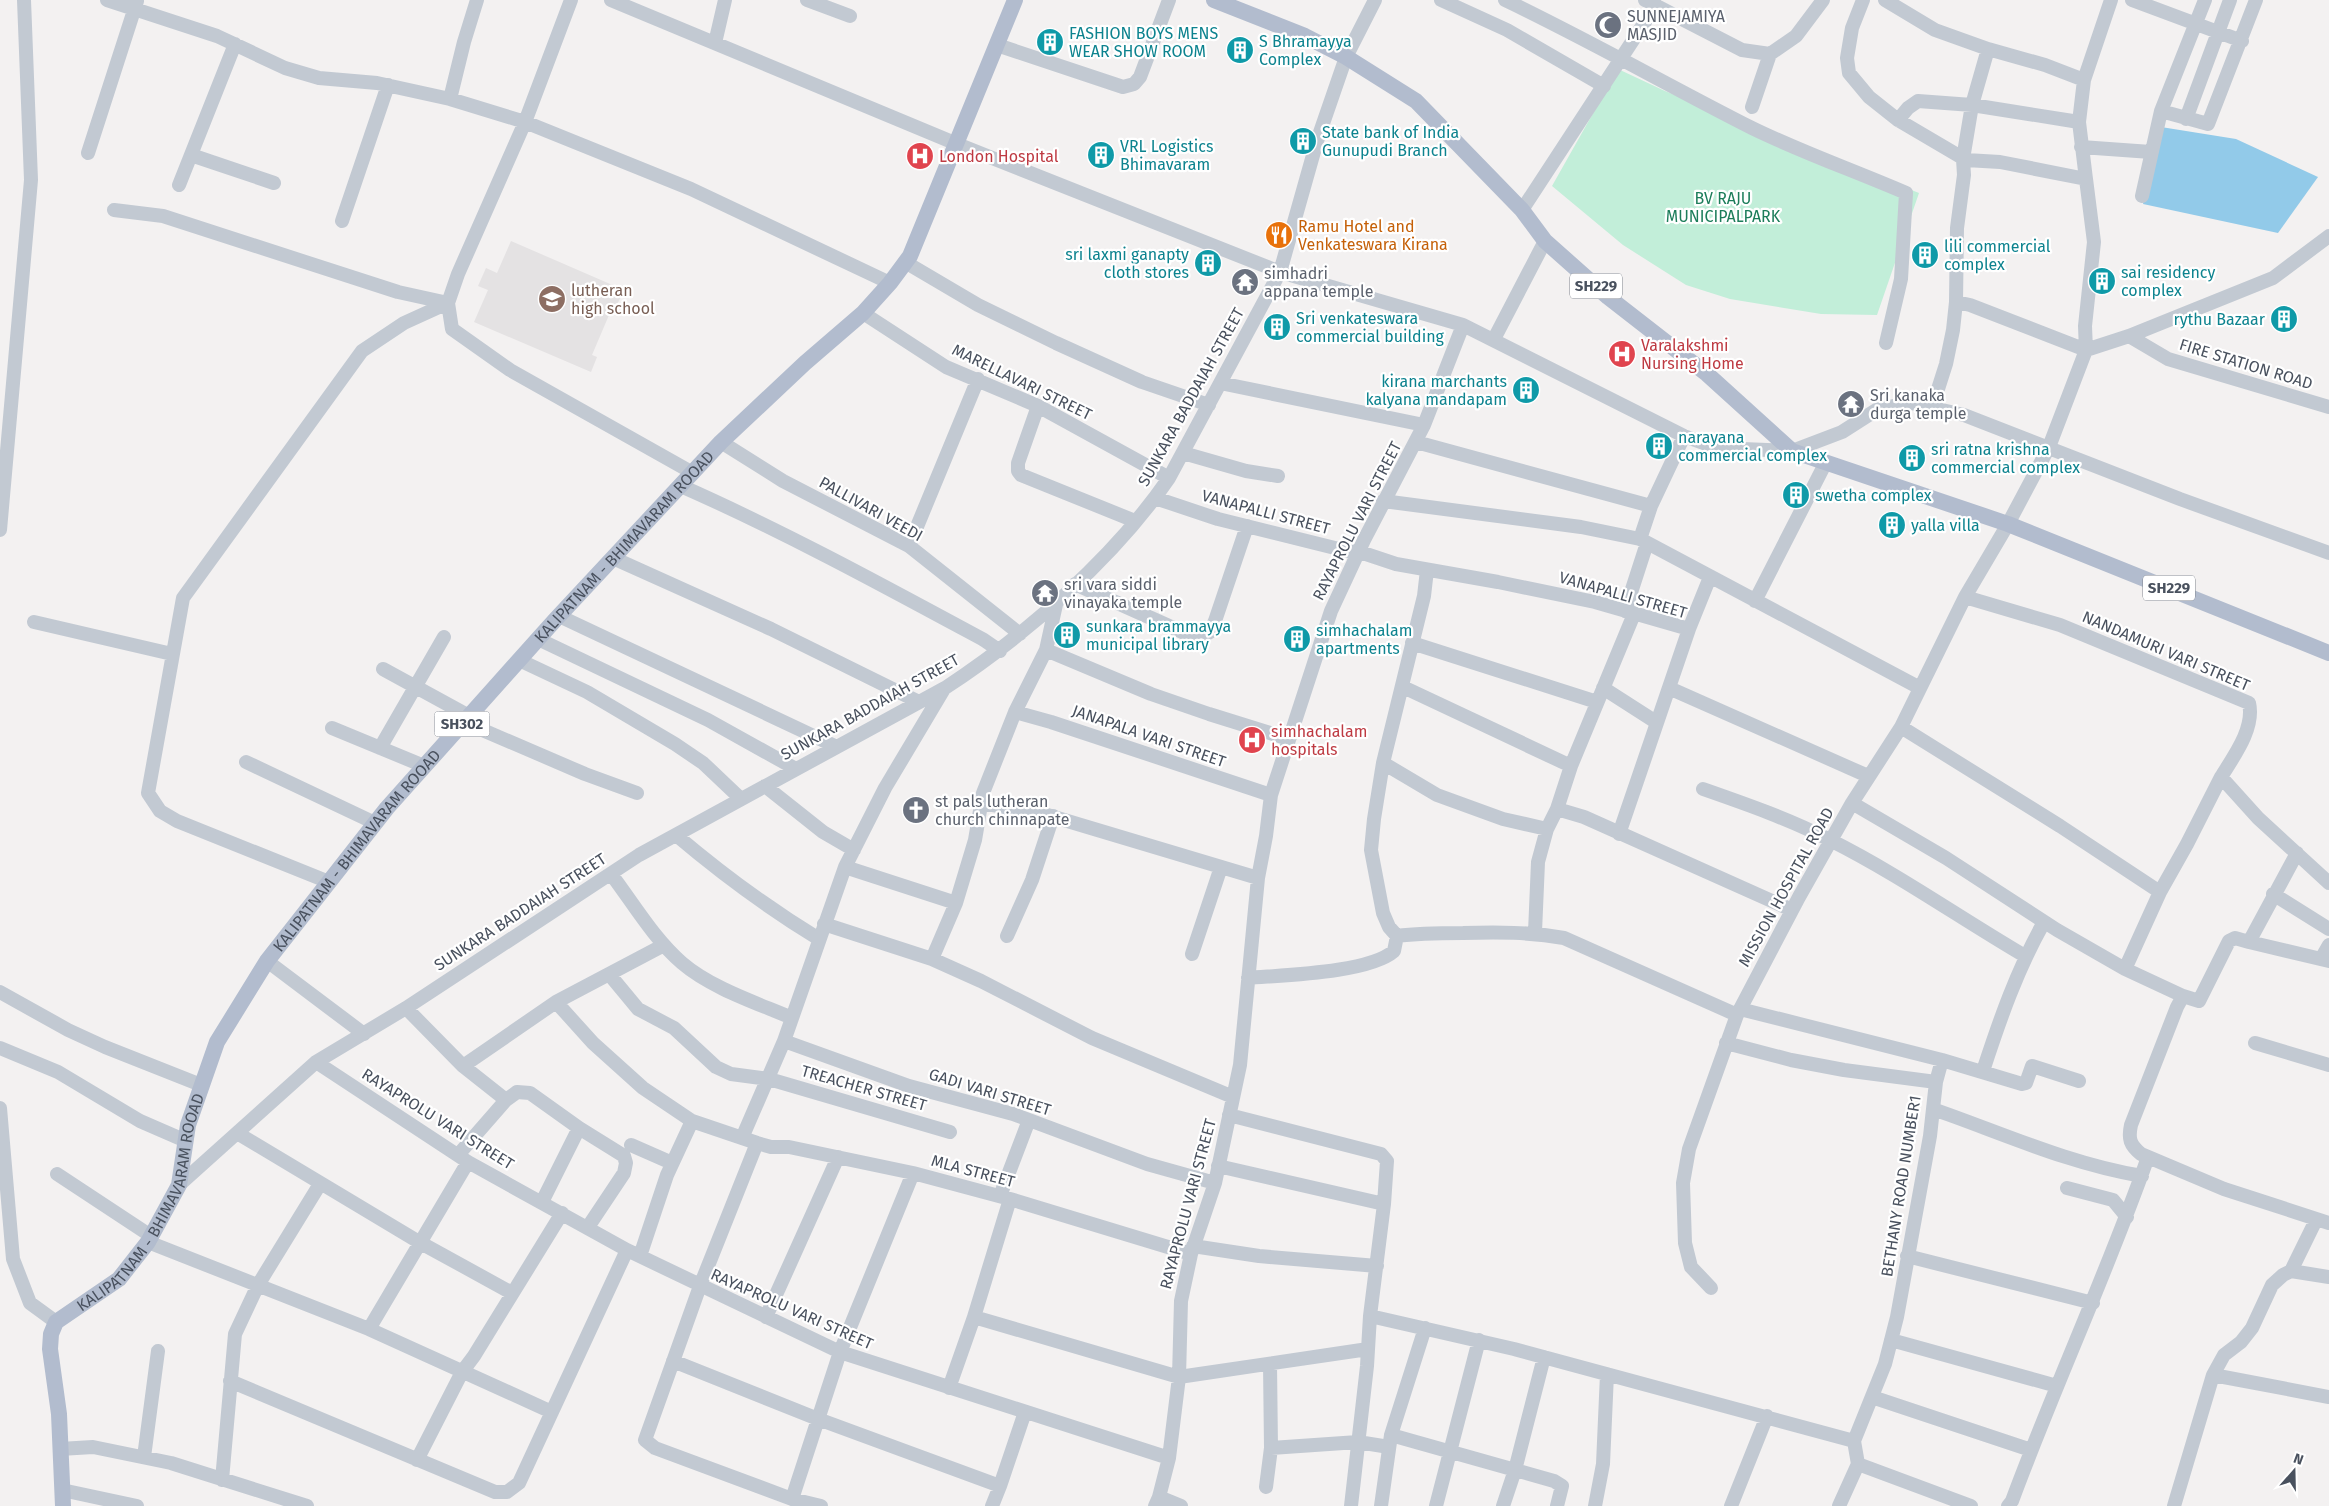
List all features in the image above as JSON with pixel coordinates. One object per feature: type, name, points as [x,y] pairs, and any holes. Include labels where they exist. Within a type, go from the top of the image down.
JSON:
[{"type":"main road","name":"KALIPATNAM - BHIMAVARAM ROOAD","points":[[62,1498],[59,1414],[50,1350],[51,1334],[56,1322],[119,1279],[150,1239],[179,1185],[188,1125],[217,1042],[267,961],[375,823],[559,616],[721,442],[805,363],[862,313],[890,284],[910,256],[1015,0]]},
{"type":"main road","name":"SH229","points":[[1214,0],[1305,36],[1346,57],[1416,101],[1522,210],[1545,241],[1608,297],[1707,374],[1792,451],[2008,524],[2329,653]]},
{"type":"street","points":[[0,530],[31,180],[24,0]]},
{"type":"street","points":[[107,0],[136,4],[217,36],[285,68],[320,78],[388,85],[450,99],[525,122],[691,189],[890,284]]},
{"type":"street","points":[[450,99],[464,42],[478,0]]},
{"type":"street","points":[[570,0],[525,122],[458,274],[448,303],[452,329],[510,370],[693,473]]},
{"type":"street","points":[[612,0],[957,144],[1280,272],[1464,325],[1684,436],[1717,448],[1792,451],[1842,432],[1878,409],[1911,403],[1964,415],[2180,499],[2329,553]]},
{"type":"street","points":[[715,43],[725,0]]},
{"type":"street","points":[[807,0],[850,16]]},
{"type":"street","points":[[997,45],[1123,87],[1134,84],[1140,77],[1169,0]]},
{"type":"street","name":"SUNKARA BADDAIAH STREET","points":[[179,1185],[316,1062],[406,1008],[611,874],[676,835],[945,688],[1000,651],[1075,584],[1135,521],[1169,478],[1280,272],[1317,141],[1346,57],[1375,0]]},
{"type":"street","points":[[1441,0],[1507,30],[1604,86]]},
{"type":"street","points":[[1505,0],[1573,32],[1620,60],[1754,129],[1906,193],[1901,279],[1886,343]]},
{"type":"street","points":[[1863,0],[1852,28],[1847,58],[1849,73],[1869,97],[1898,120],[1963,159],[2000,162],[2086,180]]},
{"type":"street","points":[[1885,0],[1935,30],[1988,49],[2045,65],[2084,80]]},
{"type":"street","points":[[2008,524],[2049,447],[2086,350],[2085,326],[2094,242],[2080,147],[2079,122],[2084,80],[2110,0]]},
{"type":"street","points":[[2132,0],[2242,41]]},
{"type":"street","points":[[2142,196],[2161,111],[2205,0]]},
{"type":"street","points":[[2186,119],[2230,0]]},
{"type":"street","points":[[2161,111],[2208,124],[2242,41],[2256,0]]},
{"type":"street","points":[[1752,107],[1770,54],[1796,36],[1821,1]]},
{"type":"street","points":[[1522,210],[1604,86],[1651,3],[1742,50],[1770,54]]},
{"type":"street","points":[[88,153],[136,4]]},
{"type":"street","points":[[179,185],[235,44]]},
{"type":"street","points":[[1932,408],[1946,364],[1954,330],[1957,228],[1964,175],[1963,159],[1972,105],[1988,49]]},
{"type":"street","points":[[342,221],[388,85]]},
{"type":"street","points":[[1898,120],[1908,108],[1918,101],[1972,105],[2079,122]]},
{"type":"street","points":[[2080,147],[2152,152]]},
{"type":"street","points":[[191,155],[274,183]]},
{"type":"street","points":[[114,210],[164,216],[398,292],[448,303]]},
{"type":"street","name":"FIRE STATION ROAD","points":[[2086,350],[2129,336],[2273,278],[2329,236]]},
{"type":"street","points":[[1494,339],[1545,241]]},
{"type":"street","points":[[905,262],[978,305],[1056,343],[1142,382],[1209,405]]},
{"type":"street","points":[[1956,302],[1970,305],[2086,350]]},
{"type":"street","points":[[328,882],[177,821],[160,810],[148,793],[183,598],[362,351],[404,323],[448,303]]},
{"type":"street","name":"MARELLAVARI STREET","points":[[862,313],[946,366],[978,378],[1038,406],[1169,478]]},
{"type":"street","name":"RAYAPROLU VARI STREET","points":[[316,1062],[463,1159],[562,1214],[700,1286],[840,1352],[1169,1458],[1179,1377],[1181,1301],[1192,1250],[1215,1183],[1240,1065],[1258,878],[1271,795],[1331,611],[1384,501],[1424,425],[1464,325]]},
{"type":"street","name":"FIRE STATION ROAD","points":[[2129,336],[2168,359],[2329,407]]},
{"type":"street","points":[[908,546],[978,378]]},
{"type":"street","points":[[1220,383],[1424,425]]},
{"type":"street","points":[[1038,406],[1018,464],[1018,471],[1021,475],[1135,521]]},
{"type":"street","points":[[1535,932],[1538,862],[1547,829],[1557,809],[1571,766],[1603,688],[1630,612],[1651,506],[1684,436]]},
{"type":"street","name":"PALLIVARI VEEDI","points":[[721,442],[783,481],[908,546],[1020,634]]},
{"type":"street","points":[[1416,442],[1651,506]]},
{"type":"street","points":[[1183,453],[1246,470],[1278,476]]},
{"type":"street","points":[[1755,601],[1826,462]]},
{"type":"street","points":[[681,486],[763,522],[984,640],[1000,651]]},
{"type":"street","name":"VANAPALLI STREET","points":[[1155,498],[1218,519],[1347,552],[1360,552],[1396,564],[1541,591],[1630,612],[1689,629],[1619,834]]},
{"type":"street","points":[[1384,501],[1581,527],[1644,541],[1920,688]]},
{"type":"street","name":"MISSION HOSPITAL ROAD","points":[[1711,1288],[1691,1267],[1685,1243],[1683,1183],[1689,1150],[1726,1043],[1739,1012],[1792,910],[1868,776],[1901,727],[1965,597],[2008,524]]},
{"type":"street","points":[[1075,584],[1198,639],[1210,632],[1215,621],[1247,526]]},
{"type":"street","points":[[613,558],[771,629],[919,702]]},
{"type":"street","points":[[1397,936],[1389,927],[1383,913],[1372,850],[1374,819],[1383,763],[1424,596],[1427,570]]},
{"type":"street","points":[[1689,629],[1710,577]]},
{"type":"street","name":"NANDAMURI VARI STREET","points":[[1965,597],[2060,625],[2249,703],[2251,710],[2245,733],[2222,777]]},
{"type":"street","points":[[932,959],[956,903],[975,840],[981,803],[996,756],[1015,712],[1046,650],[1057,600]]},
{"type":"street","points":[[559,616],[837,747]]},
{"type":"street","points":[[34,622],[172,654]]},
{"type":"street","points":[[380,748],[444,636]]},
{"type":"street","points":[[538,639],[708,720],[796,769]]},
{"type":"street","points":[[1412,643],[1597,702]]},
{"type":"street","points":[[1046,650],[1150,694],[1289,739]]},
{"type":"street","points":[[519,660],[587,692],[675,744],[703,763],[741,799]]},
{"type":"street","points":[[383,669],[415,686],[467,719],[585,774],[637,793]]},
{"type":"street","points":[[1403,687],[1571,766]]},
{"type":"street","points":[[742,1138],[784,1041],[845,867],[885,788],[945,688]]},
{"type":"street","points":[[1603,688],[1656,722]]},
{"type":"street","points":[[1669,688],[1868,776]]},
{"type":"street","name":"JANAPALA VARI STREET","points":[[1015,712],[1051,722],[1271,795]]},
{"type":"street","points":[[1901,727],[2060,826],[2160,892]]},
{"type":"street","points":[[332,728],[424,766]]},
{"type":"street","points":[[246,762],[375,823]]},
{"type":"street","points":[[1383,763],[1437,795],[1503,819],[1547,829]]},
{"type":"street","points":[[2125,969],[2160,892],[2222,777],[2258,818],[2329,883]]},
{"type":"street","points":[[765,786],[823,832],[854,850]]},
{"type":"street","points":[[1703,789],[1789,820],[1831,840],[1935,899],[1977,928],[2025,956]]},
{"type":"street","points":[[981,803],[1053,816],[1258,878]]},
{"type":"street","points":[[1852,803],[1946,858],[2044,922],[2125,969],[2183,996],[2200,1001],[2229,941],[2235,938],[2325,960],[2329,945]]},
{"type":"street","points":[[1557,809],[1584,817],[1792,910]]},
{"type":"street","points":[[1007,936],[1032,880],[1053,816]]},
{"type":"street","points":[[676,835],[712,866],[768,907],[819,939]]},
{"type":"street","points":[[2249,942],[2297,853]]},
{"type":"street","points":[[845,867],[956,903]]},
{"type":"street","points":[[1192,954],[1221,867]]},
{"type":"street","points":[[611,874],[664,944],[683,964],[717,985],[792,1018]]},
{"type":"street","points":[[2274,894],[2329,929]]},
{"type":"street","points":[[1983,1071],[2009,994],[2025,956],[2044,922]]},
{"type":"street","points":[[824,924],[932,959],[1092,1038],[1233,1097]]},
{"type":"street","points":[[1397,936],[1413,934],[1535,932],[1564,938],[1739,1012],[1942,1060],[2022,1084],[2026,1082],[2032,1066],[2079,1080]]},
{"type":"street","points":[[1248,978],[1344,968],[1382,960],[1394,951],[1397,936]]},
{"type":"street","points":[[463,1066],[556,1002],[664,944]]},
{"type":"street","points":[[267,961],[364,1034]]},
{"type":"street","name":"TREACHER STREET","points":[[609,974],[638,1009],[674,1028],[716,1067],[732,1074],[769,1079],[950,1132]]},
{"type":"street","points":[[0,992],[76,1034],[201,1085]]},
{"type":"street","points":[[2174,1506],[2213,1375],[2224,1355],[2241,1342],[2252,1328],[2272,1285],[2283,1275],[2291,1271],[2322,1221],[2224,1189],[2148,1157],[2131,1145],[2129,1136],[2131,1125],[2183,996]]},
{"type":"street","name":"MLA STREET","points":[[556,1002],[593,1043],[643,1088],[692,1121],[757,1143],[838,1157],[913,1173],[1192,1250],[1377,1266]]},
{"type":"street","points":[[406,1008],[463,1066],[506,1100]]},
{"type":"street","name":"GADI VARI STREET","points":[[784,1041],[909,1086],[1013,1114],[1147,1164],[1215,1183]]},
{"type":"street","name":"BETHANY ROAD NUMBER1","points":[[1726,1043],[1791,1060],[1844,1070],[1936,1082],[1930,1136],[1891,1340],[1885,1364],[1854,1441]]},
{"type":"street","points":[[2255,1043],[2329,1065]]},
{"type":"street","points":[[0,1048],[58,1072],[140,1121],[186,1141]]},
{"type":"street","points":[[1936,1082],[1942,1060]]},
{"type":"street","points":[[369,1329],[385,1305],[463,1159],[506,1100],[517,1092],[530,1093],[579,1128],[624,1156],[626,1163],[624,1173],[588,1227]]},
{"type":"street","points":[[0,1108],[13,1259],[30,1302],[56,1322]]},
{"type":"street","points":[[1933,1109],[2060,1157],[2115,1172],[2142,1176]]},
{"type":"street","points":[[1229,1115],[1381,1154],[1386,1161],[1384,1204],[1370,1316],[1351,1506]]},
{"type":"street","points":[[949,1388],[974,1317],[1005,1198],[1028,1120]]},
{"type":"street","points":[[230,1381],[496,1492],[507,1492],[519,1483],[552,1412],[634,1253],[692,1121]]},
{"type":"street","points":[[542,1202],[579,1128]]},
{"type":"street","points":[[237,1133],[419,1242],[512,1293]]},
{"type":"street","points":[[757,1143],[700,1286],[645,1440],[654,1448],[792,1500],[821,1506]]},
{"type":"street","points":[[631,1145],[672,1163]]},
{"type":"street","points":[[766,1317],[838,1157]]},
{"type":"street","points":[[2008,1506],[2012,1501],[2057,1386],[2093,1304],[2148,1157]]},
{"type":"street","points":[[1218,1166],[1384,1204]]},
{"type":"street","points":[[792,1500],[840,1352],[913,1173]]},
{"type":"street","points":[[57,1174],[150,1239],[369,1329],[552,1412]]},
{"type":"street","points":[[222,1480],[235,1334],[258,1285],[320,1184]]},
{"type":"street","points":[[2067,1188],[2113,1200],[2127,1217]]},
{"type":"street","points":[[417,1460],[462,1372],[474,1356],[562,1214]]},
{"type":"street","points":[[1907,1256],[2093,1304]]},
{"type":"street","points":[[2291,1271],[2329,1277]]},
{"type":"street","points":[[1370,1316],[1479,1340],[1767,1416],[1854,1441],[1858,1464],[1839,1506]]},
{"type":"street","points":[[974,1317],[1179,1377],[1368,1349]]},
{"type":"street","points":[[1381,1506],[1390,1441],[1425,1328]]},
{"type":"street","points":[[1436,1506],[1479,1340]]},
{"type":"street","points":[[1891,1340],[2057,1386]]},
{"type":"street","points":[[144,1457],[158,1350]]},
{"type":"street","points":[[1503,1506],[1544,1357]]},
{"type":"street","points":[[673,1361],[818,1419],[1000,1486]]},
{"type":"street","points":[[1266,1487],[1271,1448],[1270,1364]]},
{"type":"street","points":[[1595,1506],[1602,1464],[1607,1374]]},
{"type":"street","points":[[2213,1375],[2329,1397]]},
{"type":"street","points":[[1872,1397],[2031,1450]]},
{"type":"street","points":[[992,1506],[1025,1412]]},
{"type":"street","points":[[1731,1506],[1767,1416]]},
{"type":"street","points":[[1271,1448],[1390,1441],[1451,1452],[1554,1481],[1562,1486],[1557,1506]]},
{"type":"street","points":[[60,1449],[93,1447],[172,1463],[307,1506]]},
{"type":"street","points":[[1169,1458],[1157,1501],[1181,1506]]},
{"type":"street","points":[[1858,1464],[1971,1506]]},
{"type":"street","points":[[62,1498],[137,1506]]},
{"type":"shaded area","name":"lutheran high school","points":[[511,241],[624,290],[615,309],[612,308],[592,355],[597,357],[591,372],[474,322],[488,290],[478,286],[486,268],[497,273]]},
{"type":"shaded area","name":"simhachalam hospitals","points":[[1246,729],[1264,733],[1259,752],[1240,746]]},
{"type":"green space","name":"BV RAJU MUNICIPALPARK","points":[[1618,69],[1665,91],[1919,193],[1877,315],[1821,314],[1730,299],[1686,285],[1623,245],[1552,186]]},
{"type":"water","points":[[2161,127],[2236,139],[2318,177],[2278,233],[2143,204]]},
{"type":"place","name":"SUNNEJAMIYA MASJID","points":[[1608,25]]},
{"type":"place","name":"FASHION BOYS MENS WEAR SHOW ROOM","points":[[1050,42]]},
{"type":"place","name":"S Bhramayya Complex","points":[[1240,50]]},
{"type":"place","name":"State bank of India Gunupudi Branch","points":[[1303,141]]},
{"type":"place","name":"VRL Logistics Bhimavaram","points":[[1101,155]]},
{"type":"place","name":"London Hospital","points":[[920,156]]},
{"type":"place","name":"Ramu Hotel and Venkateswara Kirana","points":[[1279,235]]},
{"type":"place","name":"lili commercial complex","points":[[1925,255]]},
{"type":"place","name":"sri laxmi ganapty cloth stores","points":[[1208,263]]},
{"type":"place","name":"sai residency complex","points":[[2102,281]]},
{"type":"place","name":"simhadri appana temple","points":[[1245,282]]},
{"type":"place","name":"lutheran high school","points":[[552,299]]},
{"type":"place","name":"rythu Bazaar","points":[[2284,319]]},
{"type":"place","name":"Sri venkateswara commercial building","points":[[1277,327]]},
{"type":"place","name":"Varalakshmi Nursing Home","points":[[1622,354]]},
{"type":"place","name":"kirana marchants kalyana mandapam","points":[[1526,390]]},
{"type":"place","name":"Sri kanaka durga temple","points":[[1851,404]]},
{"type":"place","name":"narayana commercial complex","points":[[1659,446]]},
{"type":"place","name":"sri ratna krishna commercial complex","points":[[1912,458]]},
{"type":"place","name":"swetha complex","points":[[1796,495]]},
{"type":"place","name":"yalla villa","points":[[1892,525]]},
{"type":"place","name":"sri vara siddi vinayaka temple","points":[[1045,593]]},
{"type":"place","name":"sunkara brammayya municipal library","points":[[1067,635]]},
{"type":"place","name":"simhachalam apartments","points":[[1297,639]]},
{"type":"place","name":"simhachalam hospitals","points":[[1252,740]]},
{"type":"place","name":"st pals lutheran church chinnapate","points":[[916,810]]}]
